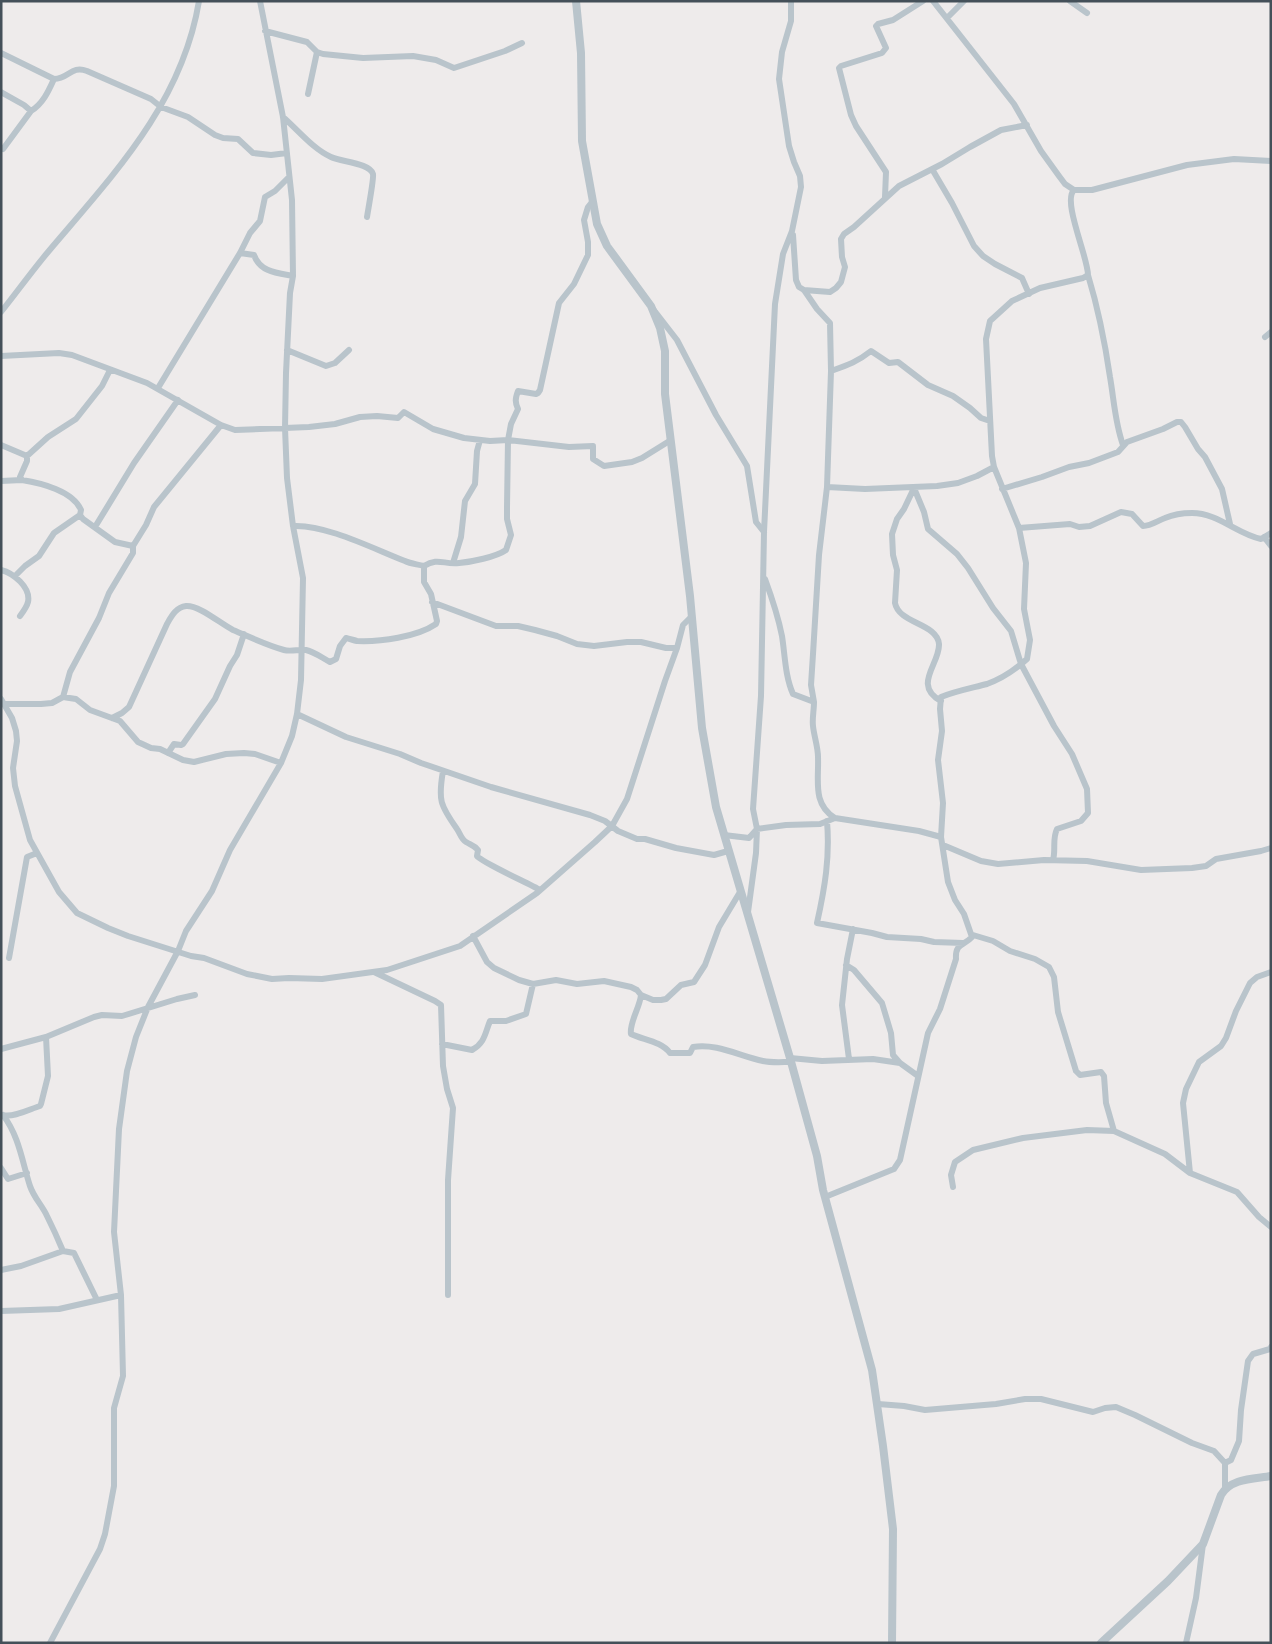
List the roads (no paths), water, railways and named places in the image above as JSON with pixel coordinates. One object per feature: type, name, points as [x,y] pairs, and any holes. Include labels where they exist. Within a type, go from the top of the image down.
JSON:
[{"type":"street","points":[[1,312],[141,139],[161,107],[191,41],[199,1]]},
{"type":"street","points":[[50,1643],[100,1549],[114,1486],[114,1408],[123,1376],[121,1295],[114,1232],[119,1129],[127,1071],[136,1037],[148,1007],[186,932],[212,892],[230,850],[281,762],[292,736],[297,714],[301,680],[303,578],[292,526],[286,478],[285,428],[293,276],[292,200],[283,117],[260,1]]},
{"type":"street","points":[[576,1],[581,53],[582,141],[597,224],[607,246],[677,340],[716,415],[747,466],[756,522],[764,532]]},
{"type":"street","points":[[747,916],[756,853],[757,829],[753,810],[761,696],[764,532],[775,304],[784,254],[800,198],[800,176],[789,146],[779,79],[782,52],[791,21],[791,1]]},
{"type":"street","points":[[885,197],[886,172],[851,115],[839,68],[882,53],[886,48],[876,26],[892,20],[923,1]]},
{"type":"street","points":[[933,1],[1008,95],[1041,152],[1065,184],[1074,190],[1092,190],[1187,165],[1234,159],[1271,161]]},
{"type":"street","points":[[946,18],[964,1]]},
{"type":"street","points":[[1070,1],[1087,13]]},
{"type":"street","points":[[265,32],[308,42],[317,52],[364,58],[413,56],[436,60],[454,68],[505,51],[522,43]]},
{"type":"street","points":[[308,94],[317,52]]},
{"type":"street","points":[[1,53],[54,79],[63,78],[74,70],[81,68],[151,99],[161,107],[188,117],[216,135],[223,138],[238,139],[253,153],[271,155],[287,153]]},
{"type":"street","points":[[3,148],[48,92],[54,79]]},
{"type":"street","points":[[1,92],[32,111]]},
{"type":"street","points":[[283,117],[322,152],[344,162],[369,168],[373,174],[368,217]]},
{"type":"street","points":[[804,290],[830,292],[836,288],[841,282],[845,267],[842,257],[841,239],[844,234],[899,186],[1002,130],[1026,125]]},
{"type":"street","points":[[932,169],[974,246],[983,256],[1022,278],[1029,294]]},
{"type":"street","points":[[158,388],[240,253],[250,233],[260,221],[265,197],[290,178]]},
{"type":"street","points":[[1074,190],[1071,193],[1070,199],[1071,209],[1094,296],[1118,432],[1123,445]]},
{"type":"street","points":[[292,526],[306,526],[322,530],[408,562],[424,566],[432,561],[453,563],[483,558],[506,550],[511,535],[507,513],[508,440],[511,424],[518,409],[515,402],[518,391],[538,394],[559,303],[574,284],[588,255],[584,220],[588,207],[592,202]]},
{"type":"street","points":[[792,231],[796,280],[799,287],[804,290],[817,309],[830,322],[831,371],[828,487],[819,555],[811,685],[814,702],[812,723],[818,756],[817,788],[820,801],[827,813],[835,818],[920,831],[941,837]]},
{"type":"street","points":[[240,253],[254,255],[261,267],[272,272],[293,276]]},
{"type":"street","points":[[1088,275],[1083,278],[1040,288],[1012,301],[989,324],[986,339],[994,467],[1019,528],[1026,563],[1024,609],[1030,640],[1027,659],[1021,664],[989,683],[941,697],[942,731],[938,760],[943,803],[941,837],[948,882],[973,935],[993,941],[1010,951],[1036,959],[1049,967],[1054,977],[1058,1012],[1076,1071],[1080,1074],[1101,1072],[1104,1076],[1106,1103],[1114,1131]]},
{"type":"street","points":[[651,306],[660,328],[665,351],[665,394],[692,616],[706,760],[728,851],[817,1156],[825,1197],[872,1370],[878,1404],[892,1529],[892,1643]]},
{"type":"street","points":[[288,350],[326,366],[335,363],[349,350]]},
{"type":"street","points":[[831,371],[852,365],[871,351],[889,363],[898,362],[928,385],[953,396],[981,418],[990,421]]},
{"type":"street","points":[[1,356],[59,353],[72,355],[158,388],[221,425],[235,430],[335,424],[360,417],[398,418],[404,412],[434,429],[464,438],[490,441],[508,440],[569,447],[593,446],[593,459],[604,466],[632,462],[671,440]]},
{"type":"street","points":[[26,456],[48,437],[76,419],[102,386],[110,370]]},
{"type":"street","points":[[96,527],[134,463],[178,400]]},
{"type":"street","points":[[1002,488],[1036,479],[1064,468],[1089,463],[1118,452],[1123,445],[1181,422],[1205,457],[1222,489],[1230,524]]},
{"type":"street","points":[[64,697],[70,672],[99,618],[109,593],[133,553],[133,546],[154,507],[221,425]]},
{"type":"street","points":[[453,563],[460,537],[465,501],[475,484],[477,451],[480,440]]},
{"type":"street","points":[[1,445],[26,456]]},
{"type":"street","points":[[22,480],[20,477],[27,461],[26,456]]},
{"type":"street","points":[[828,487],[865,489],[914,488],[958,483],[994,467]]},
{"type":"street","points":[[1,481],[22,480],[49,486],[79,505],[80,515],[83,519],[115,542],[133,546]]},
{"type":"street","points":[[914,488],[924,512],[928,529],[957,554],[993,608],[1011,631],[1021,664],[1054,726],[1072,754],[1087,789],[1088,813],[1081,821],[1057,829],[1054,834],[1053,860]]},
{"type":"street","points":[[914,488],[897,519],[892,534],[893,555],[897,570],[895,602],[900,614],[936,636],[939,644],[938,652],[928,674],[928,684],[934,697],[941,701]]},
{"type":"street","points":[[1019,528],[1062,524],[1079,527],[1090,526],[1121,512],[1132,514],[1143,526],[1148,526],[1164,518],[1192,513],[1210,516],[1230,524],[1252,537],[1261,539],[1271,532]]},
{"type":"street","points":[[15,576],[39,556],[54,533],[80,515]]},
{"type":"street","points":[[1264,538],[1271,546]]},
{"type":"street","points":[[112,718],[129,707],[167,624],[172,615],[180,608],[188,606],[212,616],[224,625],[286,651],[304,650],[315,653],[330,662],[336,659],[340,646],[346,638],[360,641],[387,640],[428,629],[436,624],[432,594],[424,582],[424,566]]},
{"type":"street","points":[[1,570],[15,576],[24,587],[28,602],[20,616]]},
{"type":"street","points":[[764,578],[773,599],[781,633],[789,685],[793,694],[814,702]]},
{"type":"street","points":[[432,602],[496,626],[518,626],[536,630],[577,644],[594,646],[641,642],[666,648],[678,648]]},
{"type":"street","points":[[2,702],[12,718],[17,741],[14,768],[15,786],[27,831],[59,892],[77,912],[115,931],[204,958],[247,974],[272,979],[322,979],[387,970],[460,946],[540,890],[612,826],[627,799],[664,681],[678,648],[684,625],[692,616]]},
{"type":"street","points":[[168,753],[174,744],[183,744],[215,699],[230,666],[238,655],[244,634]]},
{"type":"street","points":[[2,702],[41,704],[52,703],[64,697],[76,699],[90,710],[120,721],[138,742],[183,760],[194,762],[216,756],[244,753],[255,754],[281,762]]},
{"type":"street","points":[[297,714],[346,737],[392,750],[443,771],[590,815],[605,821],[618,831],[637,839],[645,839],[690,851],[714,855],[728,851]]},
{"type":"street","points":[[443,771],[439,794],[443,808],[461,836],[478,850],[477,856],[480,861],[498,868],[540,890]]},
{"type":"street","points":[[724,835],[749,838],[757,829],[786,824],[820,824],[835,818]]},
{"type":"street","points":[[827,821],[829,848],[825,889],[817,922],[887,937],[965,943]]},
{"type":"street","points":[[943,845],[981,861],[998,864],[1053,860],[1102,863],[1130,869],[1206,866],[1216,859],[1271,848]]},
{"type":"street","points":[[9,958],[27,857],[37,853]]},
{"type":"street","points":[[473,936],[487,962],[494,968],[519,980],[533,984],[556,980],[577,984],[604,981],[631,987],[641,995],[653,1000],[661,1000],[666,999],[682,985],[694,982],[705,965],[718,927],[740,892]]},
{"type":"street","points":[[849,1059],[842,1005],[846,966],[853,930]]},
{"type":"street","points":[[825,1197],[894,1169],[900,1160],[928,1033],[940,1009],[958,947],[972,938],[973,935]]},
{"type":"street","points":[[846,966],[854,970],[882,1003],[891,1033],[893,1055],[900,1063],[918,1076]]},
{"type":"street","points":[[373,972],[441,1005],[443,1066],[453,1108],[448,1180],[448,1295]]},
{"type":"street","points":[[1190,1173],[1183,1103],[1186,1089],[1199,1062],[1221,1046],[1226,1038],[1236,1010],[1250,983],[1257,977],[1271,972]]},
{"type":"street","points":[[442,1044],[472,1050],[476,1048],[485,1037],[490,1021],[506,1021],[526,1014],[533,984]]},
{"type":"street","points":[[1,1048],[46,1037],[94,1017],[102,1015],[122,1016],[195,995]]},
{"type":"street","points":[[641,995],[640,1003],[630,1028],[631,1034],[649,1040],[670,1053],[690,1053],[693,1047],[696,1046],[704,1048],[714,1046],[764,1062],[873,1059],[900,1063]]},
{"type":"street","points":[[2,1115],[16,1114],[40,1106],[48,1076],[46,1037]]},
{"type":"street","points":[[2,1115],[13,1130],[36,1200],[48,1217],[63,1251]]},
{"type":"street","points":[[953,1187],[951,1175],[955,1162],[973,1150],[1023,1138],[1087,1130],[1114,1131],[1165,1154],[1190,1173],[1237,1192],[1259,1217],[1271,1226]]},
{"type":"street","points":[[1,1168],[8,1179],[27,1173]]},
{"type":"street","points":[[1,1270],[21,1266],[63,1251],[74,1253],[97,1300]]},
{"type":"street","points":[[1,1311],[59,1309],[121,1295]]},
{"type":"street","points":[[1224,1463],[1230,1460],[1239,1441],[1248,1361],[1253,1354],[1265,1352],[1271,1346]]},
{"type":"street","points":[[878,1404],[925,1410],[996,1404],[1025,1399],[1041,1399],[1093,1412],[1116,1407],[1192,1443],[1214,1451],[1224,1463],[1226,1488]]},
{"type":"street","points":[[1186,1643],[1196,1598],[1203,1544],[1221,1494],[1226,1488],[1251,1478],[1271,1476]]},
{"type":"street","points":[[1101,1643],[1168,1581],[1203,1544]]}]
